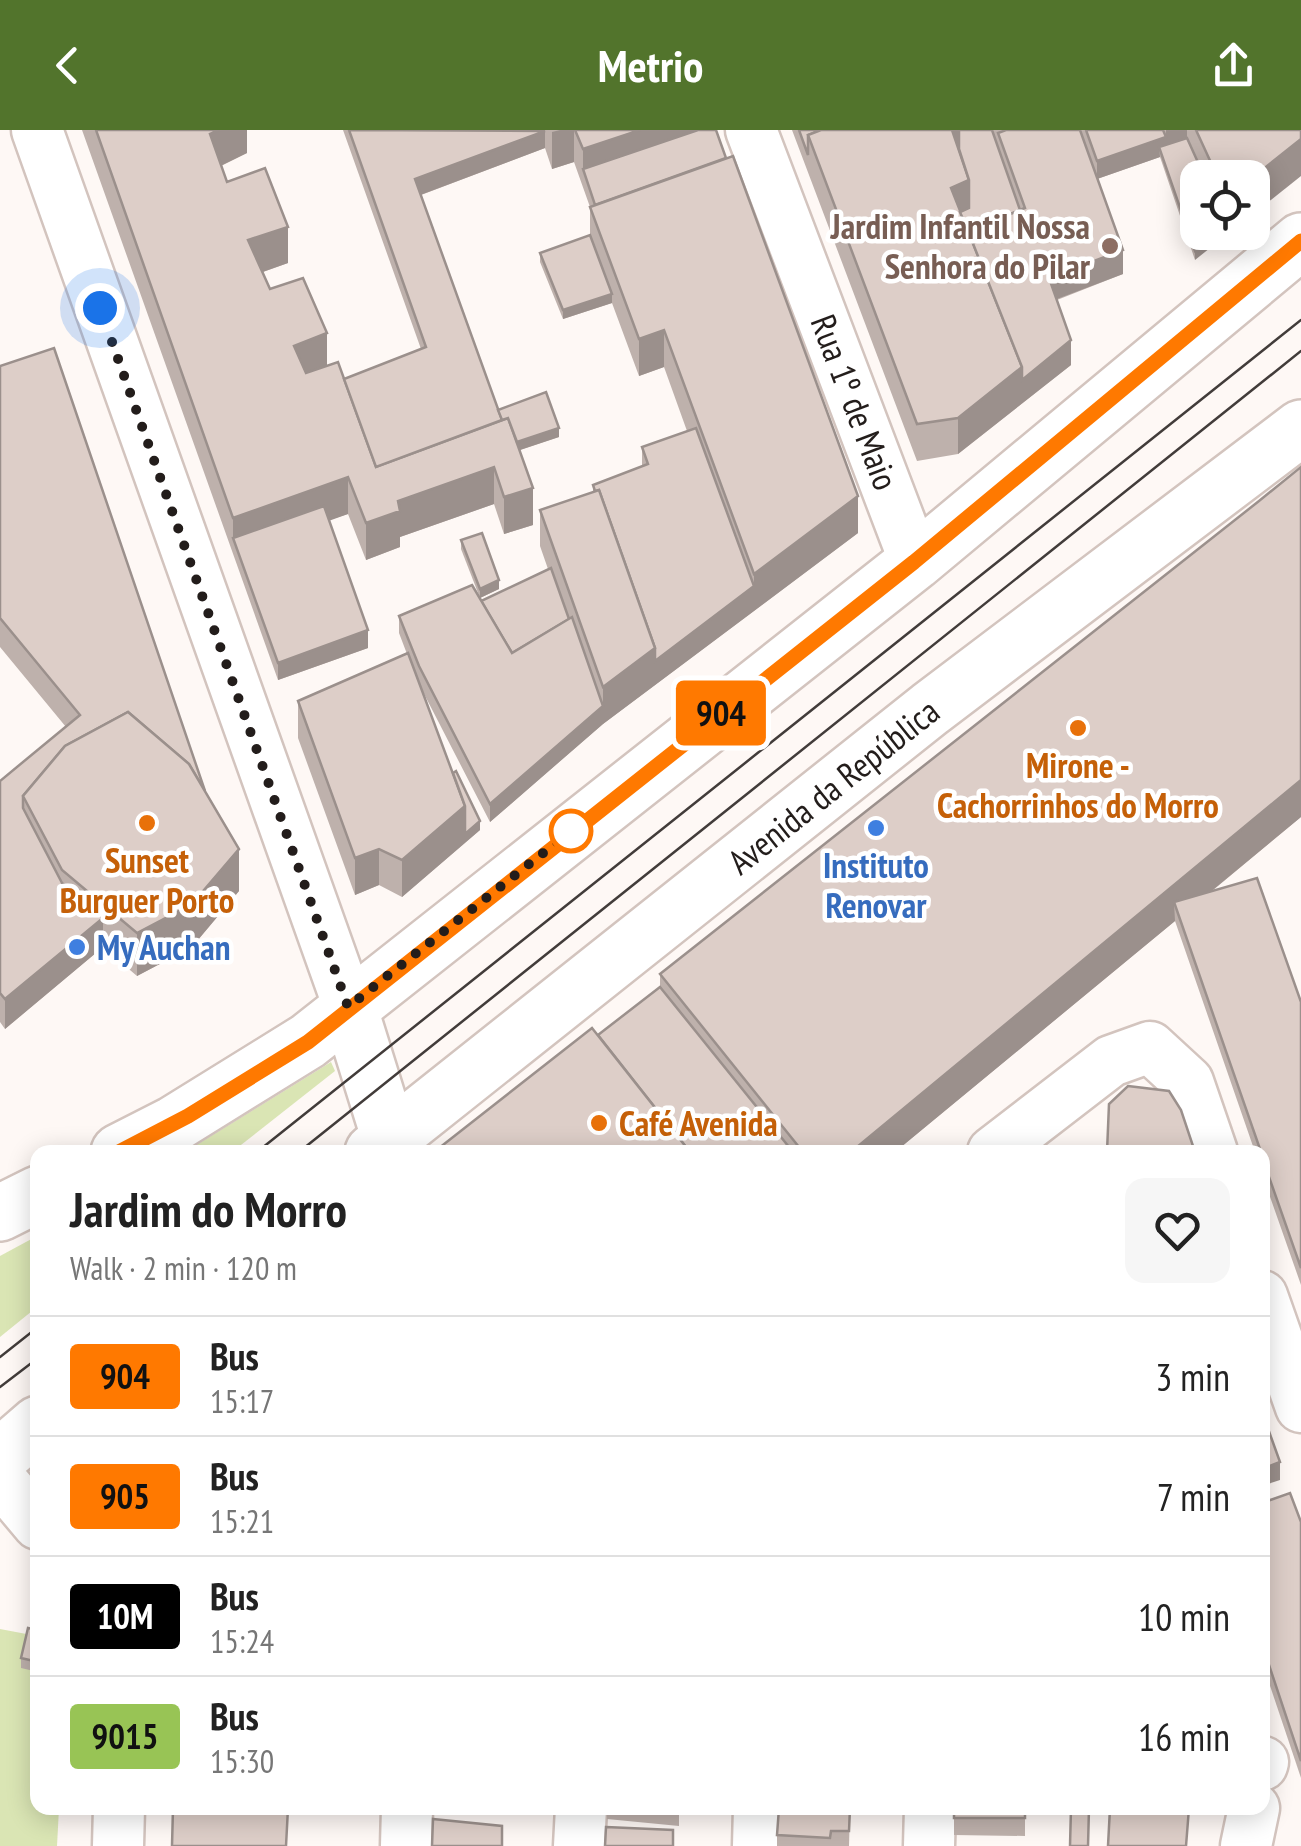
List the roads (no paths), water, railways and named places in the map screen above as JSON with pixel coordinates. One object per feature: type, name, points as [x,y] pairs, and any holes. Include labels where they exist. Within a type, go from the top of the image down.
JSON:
[{"type":"main road","points":[[132,1145],[188,1116],[308,1042],[914,562],[1301,241]]},
{"type":"main road","name":"Avenida da República","points":[[383,1145],[930,709],[1301,428]]},
{"type":"main road","points":[[348,1007],[382,1145]]},
{"type":"main road","points":[[0,1213],[30,1198]]},
{"type":"main road","points":[[0,1457],[30,1431]]},
{"type":"street","points":[[37,130],[348,1007]]},
{"type":"street","name":"Rua 1º de Maio","points":[[751,130],[914,562]]},
{"type":"street","points":[[1002,1145],[1111,1060],[1150,1047],[1188,1082],[1210,1145]]},
{"type":"street","points":[[1270,1319],[1301,1407]]},
{"type":"street","points":[[0,1479],[30,1515]]},
{"type":"street","points":[[118,1846],[120,1815]]},
{"type":"street","points":[[406,1846],[407,1815]]},
{"type":"street","points":[[579,1846],[581,1815]]},
{"type":"street","points":[[758,1846],[759,1815]]},
{"type":"street","points":[[929,1846],[930,1815]]},
{"type":"street","points":[[1246,1846],[1253,1815]]},
{"type":"tram line","points":[[266,1145],[1301,320]]},
{"type":"tram line","points":[[308,1145],[1301,351]]},
{"type":"tram line","points":[[0,1357],[30,1333]]},
{"type":"tram line","points":[[0,1387],[30,1364]]},
{"type":"place","name":"Jardim Infantil Nossa Senhora do Pilar","points":[[1110,246]]},
{"type":"place","name":"Mirone - Cachorrinhos do Morro","points":[[1078,728]]},
{"type":"place","name":"Sunset Burguer Porto","points":[[147,823]]},
{"type":"place","name":"Instituto Renovar","points":[[876,828]]},
{"type":"place","name":"My Auchan","points":[[77,947]]},
{"type":"place","name":"Café Avenida","points":[[599,1123]]}]
